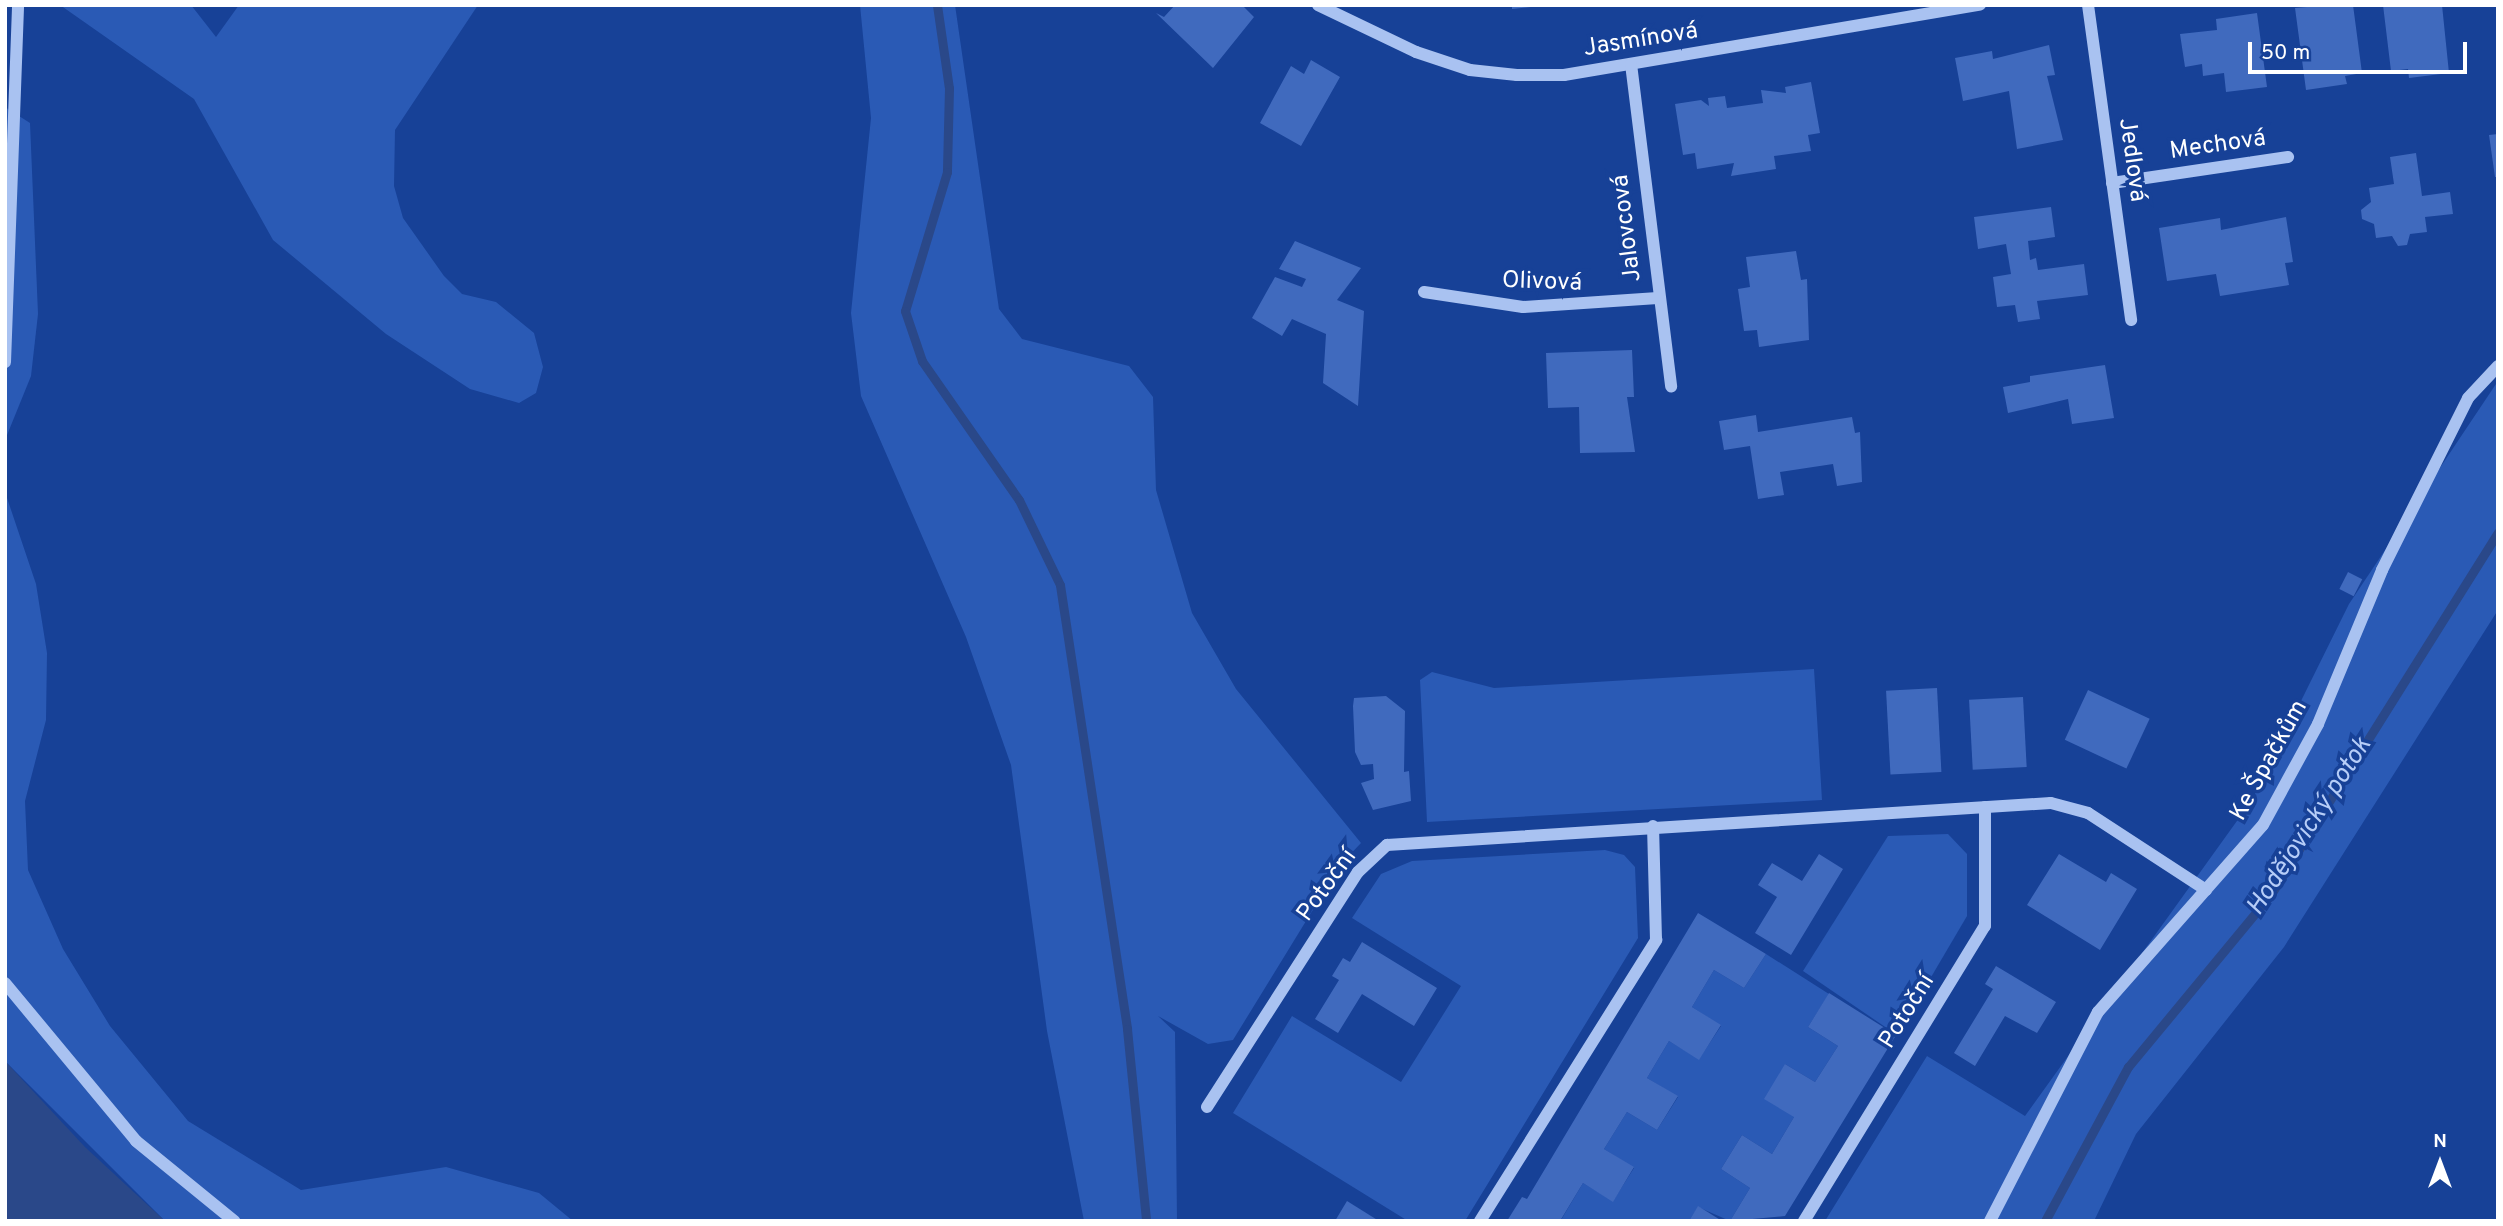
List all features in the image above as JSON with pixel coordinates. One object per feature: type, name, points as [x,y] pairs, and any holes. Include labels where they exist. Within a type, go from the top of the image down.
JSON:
[{"type":"street","points":[[5,362],[18,5]]},
{"type":"street","name":"Jasmínová","points":[[1318,5],[1470,69],[1564,75],[1980,5]]},
{"type":"street","name":"Jedlová","points":[[2088,5],[2131,320]]},
{"type":"street","name":"Jalovcová","points":[[1631,64],[1671,387]]},
{"type":"street","name":"Mechová","points":[[2112,183],[2288,157]]},
{"type":"street","name":"Olivová","points":[[1424,292],[1523,307],[1658,298]]},
{"type":"street","name":"Ke Špačkům","points":[[1990,1221],[2098,1012],[2263,825],[2318,724],[2382,570],[2468,398],[2498,366]]},
{"type":"street","name":"Potoční","points":[[1208,1107],[1358,872],[1387,845],[1985,807],[2070,806],[2206,890]]},
{"type":"street","name":"Potoční","points":[[1804,1221],[1985,926],[1985,807]]},
{"type":"street","points":[[1480,1221],[1656,940],[1653,826]]},
{"type":"street","points":[[5,983],[136,1141],[234,1221]]},
{"type":"shaded area","points":[[60,5],[191,5],[216,37],[239,5],[478,5],[395,130],[394,186],[403,218],[444,276],[462,294],[496,302],[534,333],[543,367],[536,393],[519,403],[470,389],[386,334],[273,240],[194,99]]},
{"type":"shaded area","points":[[860,5],[955,5],[999,309],[1022,339],[1129,366],[1153,397],[1156,490],[1192,613],[1236,689],[1361,843],[1341,864],[1233,1040],[1208,1044],[1158,1016],[1175,1032],[1177,1221],[1084,1221],[1047,1031],[1011,765],[966,637],[861,396],[851,313],[871,118]]},
{"type":"shaded area","points":[[5,107],[30,123],[38,314],[31,376],[5,440]]},
{"type":"shaded area","points":[[2498,381],[2498,610],[2284,947],[2136,1134],[2094,1221],[1825,1221],[1927,1056],[2025,1116],[2252,800],[2349,604]]},
{"type":"shaded area","points":[[5,492],[36,584],[47,653],[46,720],[25,801],[28,870],[63,949],[110,1026],[188,1121],[301,1190],[446,1167],[539,1193],[573,1221],[165,1221],[5,1061]]},
{"type":"shaded area","points":[[1814,669],[1822,800],[1427,822],[1420,680],[1432,672],[1494,688]]},
{"type":"shaded area","points":[[1948,834],[1967,854],[1967,916],[1897,1035],[1803,971],[1888,836]]},
{"type":"shaded area","points":[[1605,850],[1624,855],[1635,867],[1638,938],[1465,1221],[1408,1221],[1233,1113],[1292,1016],[1401,1082],[1461,986],[1352,918],[1381,874],[1412,861]]},
{"type":"shaded area","points":[[1766,954],[1829,994],[1808,1027],[1838,1046],[1815,1082],[1785,1064],[1794,1117],[1772,1154],[1742,1135],[1721,1169],[1750,1188],[1730,1221],[1698,1207],[1689,1221],[1561,1220],[1583,1183],[1613,1201],[1634,1168],[1604,1149],[1627,1112],[1657,1130],[1678,1097],[1647,1078],[1669,1041],[1699,1059],[1721,1026],[1692,1007],[1714,970],[1744,988]]},
{"type":"shaded area","points":[[5,1061],[85,1147],[165,1221],[5,1221]]},
{"type":"building","points":[[1175,5],[1242,5],[1254,17],[1213,68],[1156,13],[1164,17]]},
{"type":"building","points":[[1512,5],[1531,5],[1531,7],[1512,9]]},
{"type":"building","points":[[2353,5],[2362,73],[2345,76],[2347,84],[2306,90],[2295,8]]},
{"type":"building","points":[[2383,5],[2442,5],[2449,73],[2409,78],[2408,69],[2391,71]]},
{"type":"building","points":[[2257,13],[2267,87],[2226,92],[2224,73],[2203,76],[2202,64],[2185,67],[2180,34],[2217,30],[2216,19]]},
{"type":"building","points":[[2049,45],[2055,75],[2047,76],[2063,140],[2017,149],[2009,91],[1963,101],[1955,58],[1992,51],[1993,59]]},
{"type":"building","points":[[1311,60],[1340,77],[1301,146],[1260,123],[1291,66],[1304,74]]},
{"type":"building","points":[[1811,82],[1820,133],[1808,135],[1811,151],[1774,156],[1776,169],[1731,176],[1734,163],[1697,169],[1695,153],[1683,155],[1675,104],[1701,100],[1709,106],[1708,98],[1725,96],[1727,108],[1763,103],[1761,90],[1786,93],[1785,87]]},
{"type":"building","points":[[2498,134],[2498,177],[2495,177],[2489,135]]},
{"type":"building","points":[[2416,153],[2422,196],[2450,192],[2453,214],[2425,217],[2427,232],[2410,234],[2407,245],[2398,246],[2392,236],[2376,238],[2374,224],[2362,219],[2361,210],[2371,202],[2369,188],[2394,184],[2390,157]]},
{"type":"building","points":[[2051,207],[2055,237],[2028,241],[2030,260],[2036,258],[2038,270],[2084,264],[2088,295],[2037,301],[2040,319],[2018,322],[2015,305],[1997,307],[1993,277],[2011,274],[2006,244],[1978,249],[1974,217]]},
{"type":"building","points":[[2286,217],[2293,262],[2285,263],[2289,285],[2220,296],[2216,274],[2167,281],[2159,228],[2220,218],[2221,230]]},
{"type":"building","points":[[1295,241],[1361,268],[1337,300],[1364,311],[1358,406],[1323,383],[1326,334],[1292,319],[1282,336],[1252,318],[1275,277],[1302,287],[1306,279],[1279,269]]},
{"type":"building","points":[[1796,251],[1801,280],[1807,279],[1809,340],[1759,347],[1757,330],[1744,331],[1738,289],[1750,287],[1746,257]]},
{"type":"building","points":[[1632,350],[1634,397],[1627,397],[1635,452],[1580,453],[1579,407],[1548,408],[1546,353]]},
{"type":"building","points":[[2105,365],[2114,418],[2072,424],[2068,399],[2008,413],[2003,387],[2030,382],[2030,376]]},
{"type":"building","points":[[1756,415],[1758,432],[1852,417],[1855,433],[1860,432],[1862,482],[1837,486],[1833,464],[1780,472],[1784,495],[1758,499],[1750,446],[1724,450],[1719,421]]},
{"type":"building","points":[[2348,572],[2362,579],[2354,596],[2339,589]]},
{"type":"building","points":[[1937,688],[1941,772],[1890,775],[1886,691]]},
{"type":"building","points":[[2088,690],[2150,719],[2126,769],[2065,740]]},
{"type":"building","points":[[1386,696],[1405,711],[1404,772],[1409,771],[1411,801],[1373,810],[1361,783],[1374,779],[1373,764],[1361,765],[1355,752],[1353,706],[1354,698]]},
{"type":"building","points":[[2023,697],[2027,767],[1973,770],[1969,700]]},
{"type":"building","points":[[1819,854],[1843,869],[1791,955],[1755,933],[1777,897],[1758,885],[1772,863],[1802,881]]},
{"type":"building","points":[[2059,854],[2106,882],[2111,873],[2137,889],[2100,950],[2027,905]]},
{"type":"building","points":[[1698,913],[1766,954],[1744,988],[1714,970],[1692,1007],[1721,1025],[1699,1060],[1669,1041],[1647,1078],[1678,1096],[1657,1130],[1627,1112],[1604,1149],[1634,1167],[1613,1202],[1583,1183],[1560,1221],[1507,1221],[1522,1197],[1527,1199]]},
{"type":"building","points":[[1362,942],[1437,988],[1414,1026],[1362,994],[1338,1033],[1315,1019],[1339,980],[1332,976],[1343,958],[1350,962]]},
{"type":"building","points":[[1996,966],[2056,1002],[2037,1033],[2005,1016],[1975,1066],[1954,1053],[1993,989],[1985,984]]},
{"type":"building","points":[[1829,993],[1896,1035],[1785,1216],[1730,1221],[1750,1188],[1721,1169],[1742,1135],[1772,1154],[1794,1117],[1764,1099],[1785,1064],[1815,1082],[1838,1046],[1808,1027]]},
{"type":"building","points":[[1347,1201],[1379,1221],[1335,1221]]},
{"type":"building","points":[[1698,1206],[1722,1221],[1689,1221]]},
{"type":"waterway","points":[[937,5],[949,88],[947,172],[905,311],[922,361],[1019,500],[1060,585],[1127,1029],[1146,1221]]},
{"type":"waterway","name":"Hodějovický potok","points":[[2045,1221],[2128,1067],[2271,894],[2498,532]]}]
